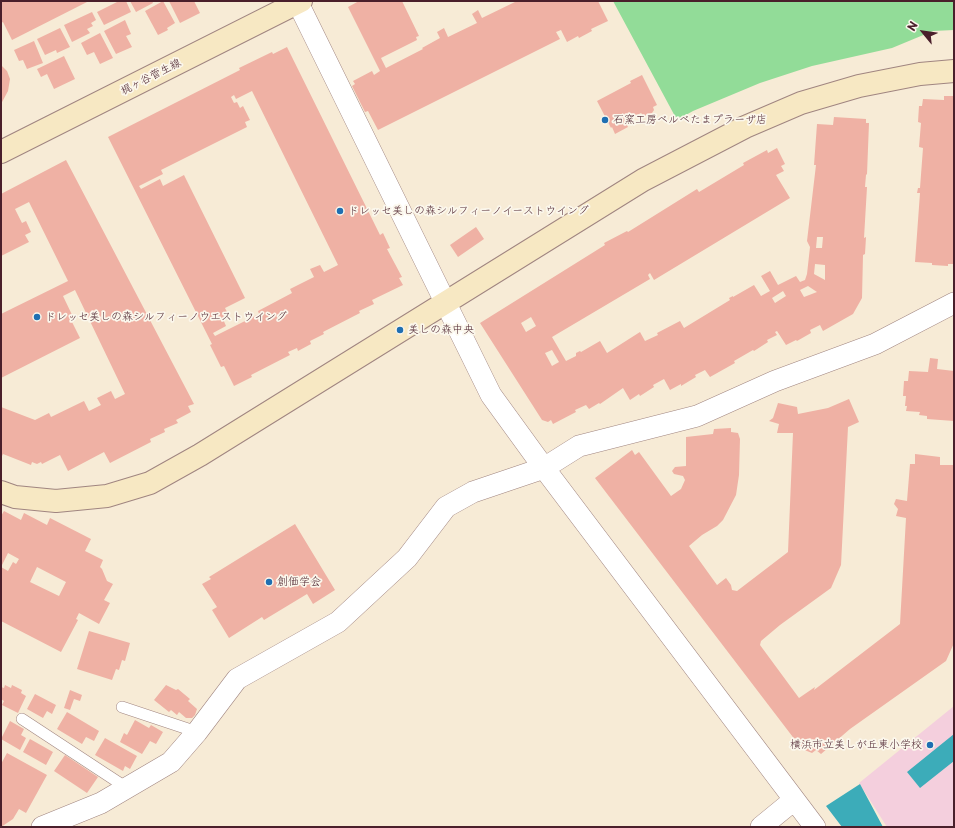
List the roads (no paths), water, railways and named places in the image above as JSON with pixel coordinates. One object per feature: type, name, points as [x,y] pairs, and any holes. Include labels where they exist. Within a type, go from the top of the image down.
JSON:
[{"type":"street","name":"梶ヶ谷菅生線","points":[[1,152],[298,2]]},
{"type":"street","points":[[298,2],[491,395],[544,468],[815,827]]},
{"type":"street","points":[[1,492],[15,497],[56,501],[107,496],[150,483],[200,455],[643,180],[745,127],[801,103],[859,86],[920,74],[954,71]]},
{"type":"street","points":[[42,827],[101,803],[171,762],[197,732],[237,679],[338,622],[407,558],[446,507],[473,492],[544,468],[579,446],[697,416],[775,381],[875,344],[954,303]]},
{"type":"street","points":[[761,827],[794,800]]},
{"type":"lane","points":[[122,707],[197,732]]},
{"type":"lane","points":[[22,719],[127,788]]},
{"type":"water","points":[[954,734],[954,761],[920,788],[907,772]]},
{"type":"water","points":[[860,784],[883,827],[842,827],[826,806]]},
{"type":"place","name":"石窯工房ベルベたまプラーザ店","points":[[605,120]]},
{"type":"place","name":"ドレッセ美しの森シルフィーノイーストウイング","points":[[340,211]]},
{"type":"place","name":"ドレッセ美しの森シルフィーノウエストウイング","points":[[37,317]]},
{"type":"place","name":"美しの森中央","points":[[400,330]]},
{"type":"place","name":"創価学会","points":[[269,582]]},
{"type":"place","name":"横浜市立美しが丘東小学校","points":[[930,745]]}]
